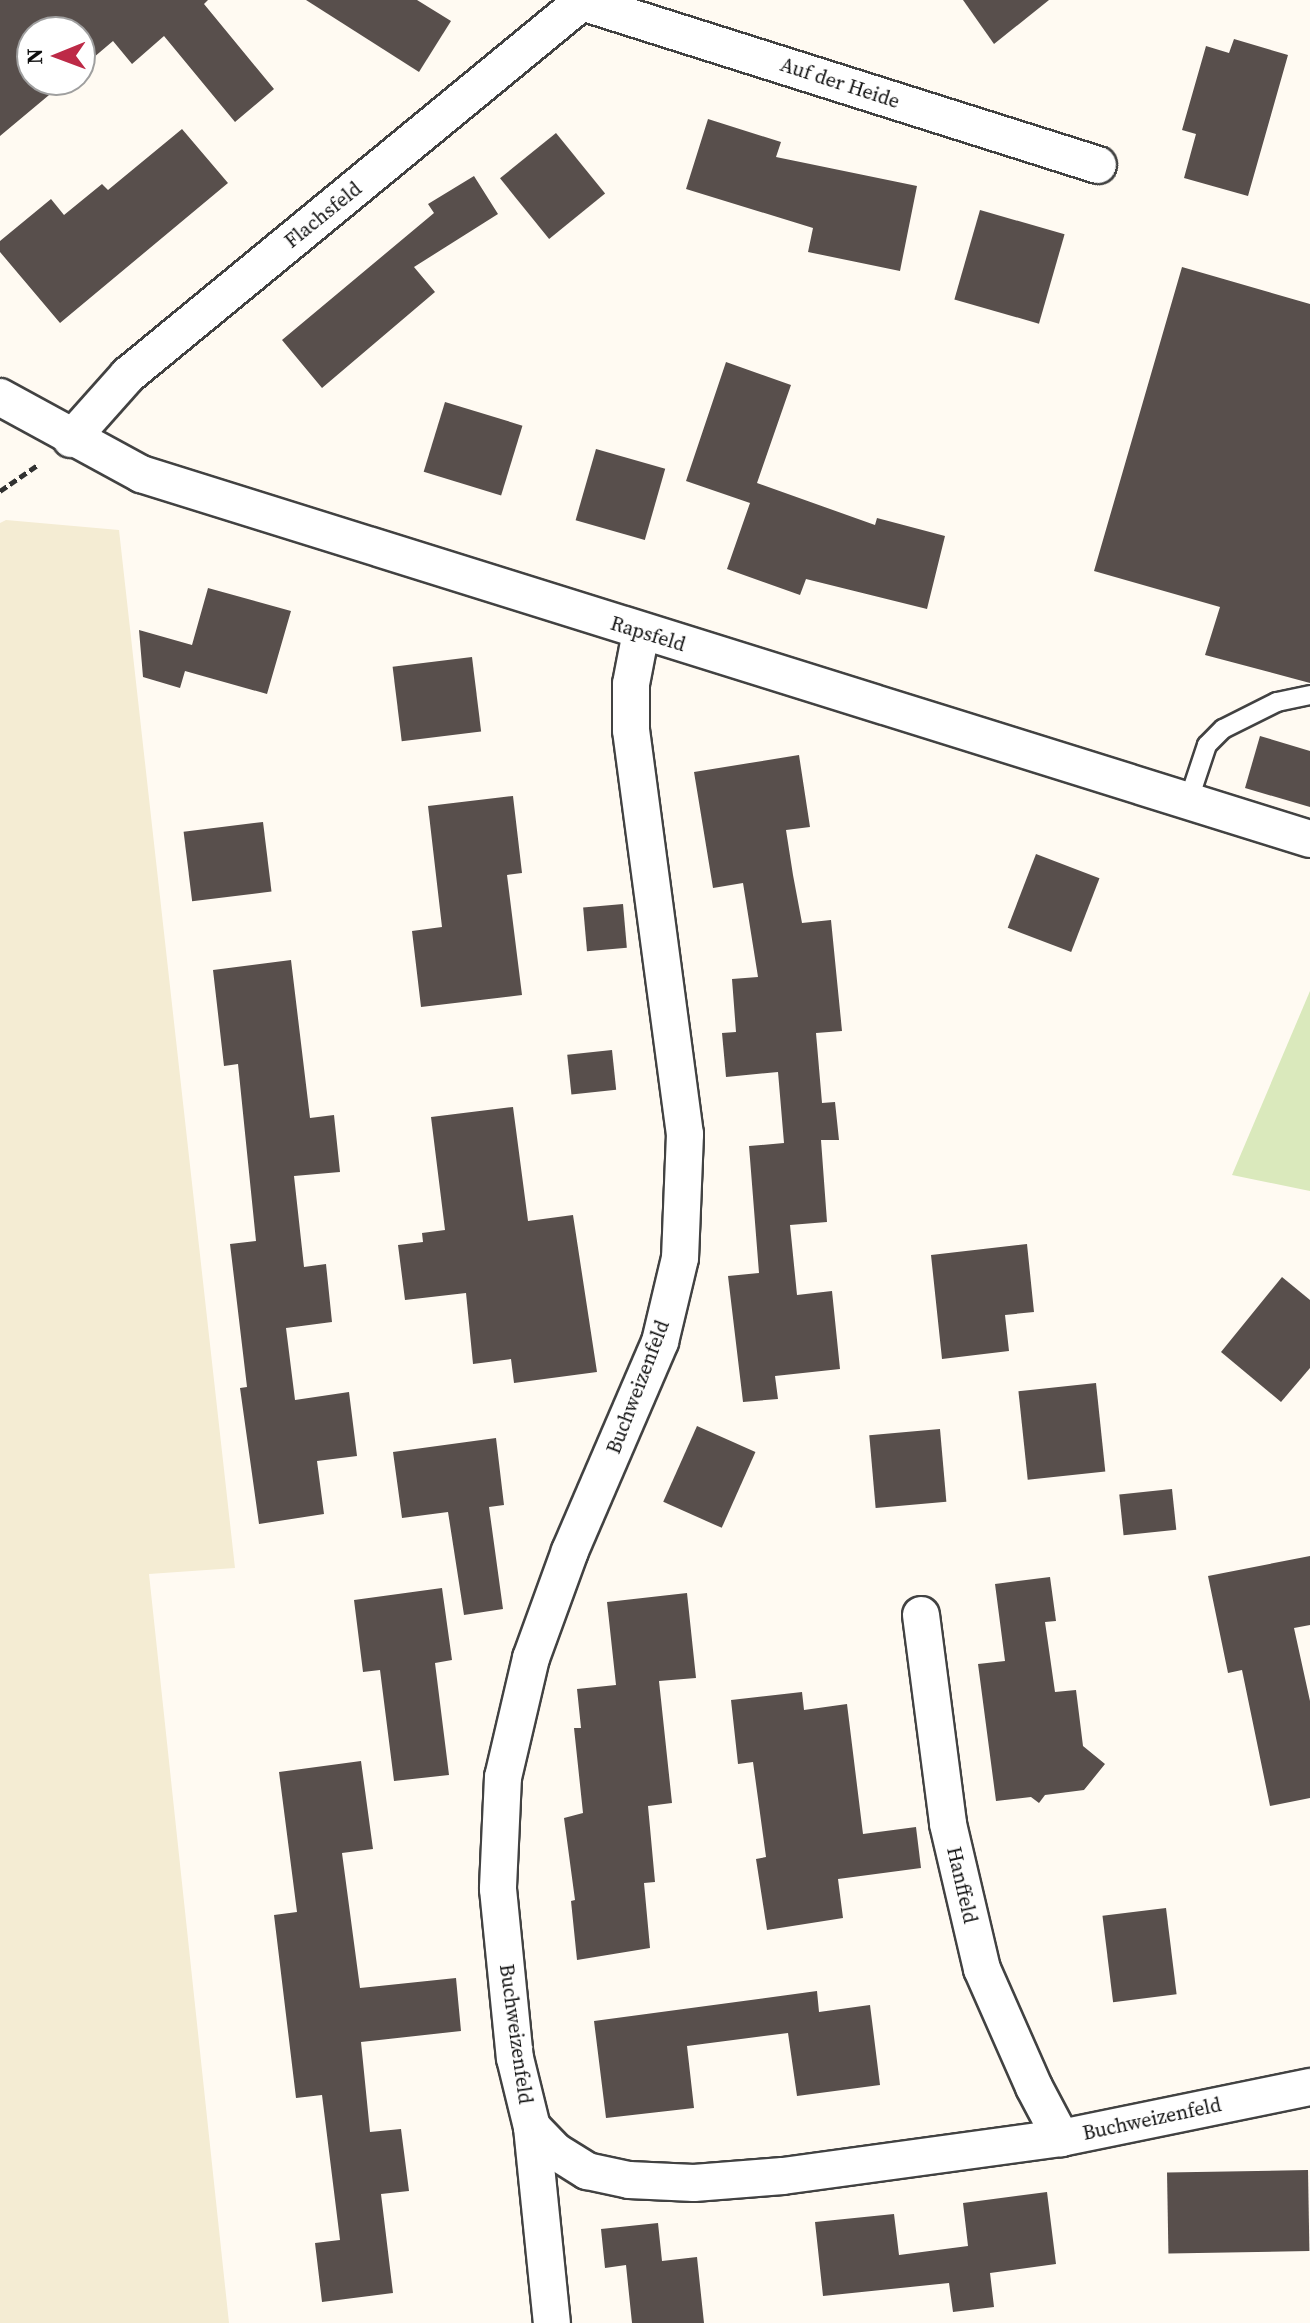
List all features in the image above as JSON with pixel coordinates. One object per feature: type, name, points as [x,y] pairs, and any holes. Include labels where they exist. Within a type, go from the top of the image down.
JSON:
[{"type":"street","name":"Auf der Heide","points":[[583,1],[1098,165]]},
{"type":"street","name":"Flachsfeld","points":[[71,439],[128,375],[583,1]]},
{"type":"street","name":"Rapsfeld","points":[[0,397],[71,439],[141,474],[1310,839]]},
{"type":"street","name":"Buchweizenfeld","points":[[552,2323],[532,2127],[515,2058],[498,1889],[503,1777],[531,1658],[570,1551],[660,1342],[680,1258],[685,1134],[631,730],[631,684],[641,632]]},
{"type":"street","name":"Hanffeld","points":[[921,1615],[948,1824],[982,1969],[1034,2087],[1061,2138]]},
{"type":"street","name":"Buchweizenfeld","points":[[532,2127],[555,2151],[587,2171],[629,2180],[694,2183],[783,2176],[1061,2138],[1310,2087]]},
{"type":"lane","points":[[1188,802],[1207,745],[1223,729],[1277,702],[1310,695]]},
{"type":"shaded area","points":[[6,520],[119,530],[235,1568],[149,1574],[229,2323],[0,2323],[0,523]]},
{"type":"green space","points":[[1310,991],[1310,1191],[1232,1175]]},
{"type":"building","points":[[0,0],[208,0],[204,4],[274,89],[235,122],[164,36],[132,64],[113,41],[96,55],[96,16],[16,16],[16,96],[48,96],[0,136]]},
{"type":"building","points":[[306,0],[417,0],[451,21],[419,72]]},
{"type":"building","points":[[963,0],[1049,0],[994,44]]},
{"type":"building","points":[[1234,39],[1288,55],[1248,196],[1184,178],[1196,134],[1182,130],[1206,46],[1229,53]]},
{"type":"building","points":[[708,119],[781,142],[776,157],[917,186],[900,271],[808,252],[813,228],[686,189]]},
{"type":"building","points":[[182,129],[228,183],[60,323],[0,252],[0,241],[51,199],[64,215],[102,184],[108,190]]},
{"type":"building","points":[[556,133],[605,194],[549,239],[500,178]]},
{"type":"building","points":[[474,176],[498,214],[414,267],[435,292],[322,388],[282,340],[434,213],[428,204]]},
{"type":"building","points":[[980,210],[1065,234],[1039,324],[954,299]]},
{"type":"building","points":[[1182,267],[1310,304],[1310,683],[1205,655],[1220,607],[1094,571]]},
{"type":"building","points":[[726,362],[791,385],[757,483],[875,525],[877,518],[945,536],[927,609],[806,579],[800,595],[727,569],[750,503],[686,481]]},
{"type":"building","points":[[445,402],[522,426],[501,495],[424,472]]},
{"type":"building","points":[[596,449],[665,469],[645,540],[576,520]]},
{"type":"building","points":[[208,588],[291,611],[267,694],[185,671],[180,688],[143,677],[139,630],[192,645]]},
{"type":"building","points":[[472,657],[481,731],[402,741],[393,667]]},
{"type":"building","points":[[1260,736],[1310,751],[1310,807],[1245,788]]},
{"type":"building","points":[[799,755],[810,827],[786,830],[793,875],[802,923],[831,920],[842,1031],[816,1033],[822,1103],[835,1102],[839,1140],[821,1140],[827,1222],[790,1225],[797,1295],[832,1291],[840,1369],[775,1376],[778,1399],[743,1402],[728,1276],[759,1273],[749,1146],[784,1143],[778,1072],[726,1077],[722,1033],[736,1032],[732,979],[758,977],[743,883],[713,888],[694,772]]},
{"type":"building","points":[[513,796],[522,873],[507,875],[522,995],[421,1007],[412,931],[442,927],[428,806]]},
{"type":"building","points":[[263,822],[272,891],[192,901],[184,832]]},
{"type":"building","points":[[1036,854],[1099,878],[1071,952],[1008,928]]},
{"type":"building","points":[[623,904],[627,948],[587,951],[583,907]]},
{"type":"building","points":[[291,960],[310,1118],[334,1115],[340,1172],[294,1176],[304,1267],[326,1264],[332,1322],[286,1328],[295,1400],[349,1392],[357,1456],[317,1461],[324,1514],[259,1524],[240,1388],[247,1387],[230,1244],[256,1241],[238,1064],[224,1066],[213,970]]},
{"type":"building","points":[[612,1050],[616,1090],[571,1094],[567,1055]]},
{"type":"building","points":[[513,1107],[528,1221],[573,1215],[597,1372],[514,1383],[511,1359],[473,1364],[466,1293],[405,1300],[398,1245],[423,1242],[422,1233],[445,1230],[431,1117]]},
{"type":"building","points":[[1027,1244],[1034,1312],[1005,1315],[1009,1351],[942,1359],[931,1255]]},
{"type":"building","points":[[1282,1277],[1310,1300],[1310,1368],[1281,1402],[1221,1352]]},
{"type":"building","points":[[1096,1383],[1105,1472],[1028,1480],[1018,1391]]},
{"type":"building","points":[[697,1426],[755,1452],[722,1528],[663,1502]]},
{"type":"building","points":[[940,1429],[946,1502],[876,1508],[869,1435]]},
{"type":"building","points":[[496,1438],[504,1505],[489,1507],[503,1609],[464,1615],[448,1512],[402,1518],[393,1452]]},
{"type":"building","points":[[1172,1489],[1176,1530],[1124,1535],[1119,1495]]},
{"type":"building","points":[[1310,1556],[1310,1625],[1294,1628],[1310,1701],[1310,1798],[1270,1806],[1242,1670],[1228,1673],[1208,1576]]},
{"type":"building","points":[[1050,1577],[1056,1621],[1045,1622],[1055,1692],[1076,1690],[1083,1746],[1105,1764],[1084,1790],[1045,1795],[1039,1803],[1031,1797],[996,1801],[978,1664],[1005,1661],[995,1584]]},
{"type":"building","points":[[442,1588],[452,1660],[435,1663],[449,1775],[394,1781],[380,1670],[363,1672],[354,1600]]},
{"type":"building","points":[[687,1593],[696,1678],[659,1681],[672,1803],[648,1806],[655,1882],[644,1883],[650,1948],[577,1960],[571,1901],[575,1900],[564,1818],[583,1813],[574,1728],[581,1728],[577,1689],[616,1685],[607,1602]]},
{"type":"building","points":[[802,1692],[804,1710],[847,1704],[863,1834],[916,1827],[921,1868],[838,1879],[843,1918],[767,1930],[756,1859],[766,1857],[753,1762],[738,1764],[731,1700]]},
{"type":"building","points":[[361,1761],[373,1849],[342,1853],[360,1988],[456,1978],[461,2031],[361,2042],[370,2132],[401,2129],[409,2191],[381,2194],[393,2293],[322,2302],[315,2243],[340,2240],[322,2095],[296,2098],[274,1915],[297,1912],[279,1772]]},
{"type":"building","points":[[1166,1908],[1177,1994],[1113,2002],[1102,1916]]},
{"type":"building","points":[[817,1991],[819,2012],[870,2005],[880,2085],[797,2096],[788,2033],[687,2046],[694,2108],[606,2118],[594,2021]]},
{"type":"building","points":[[1308,2170],[1309,2251],[1168,2253],[1167,2172]]},
{"type":"building","points":[[1047,2192],[1056,2264],[990,2273],[994,2307],[953,2312],[949,2283],[823,2296],[815,2222],[894,2214],[899,2255],[968,2246],[963,2203]]},
{"type":"building","points":[[658,2223],[662,2261],[697,2257],[704,2323],[632,2323],[626,2265],[605,2268],[601,2229]]}]
